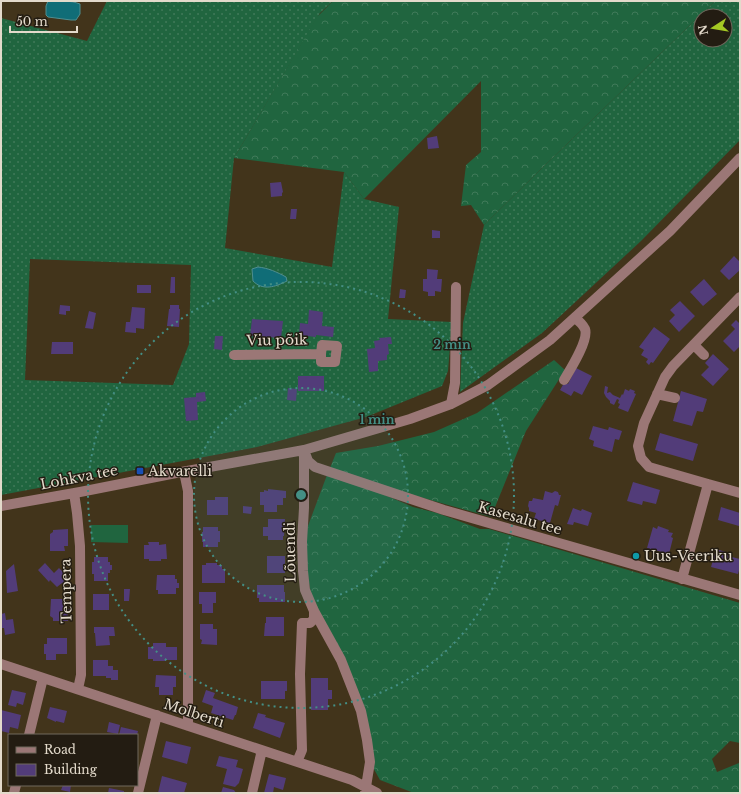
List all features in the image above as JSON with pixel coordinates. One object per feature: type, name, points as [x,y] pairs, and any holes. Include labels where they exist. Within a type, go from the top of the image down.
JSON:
[{"type":"street","name":"Lohkva tee","points":[[1,506],[304,450],[410,419],[467,397],[495,380],[550,340],[670,230],[740,158]]},
{"type":"street","points":[[451,404],[455,383],[456,288]]},
{"type":"street","points":[[740,297],[673,366],[665,377],[644,423],[638,446],[641,458],[649,467],[740,493]]},
{"type":"street","points":[[564,380],[586,336],[586,330],[575,318]]},
{"type":"street","points":[[694,345],[704,355]]},
{"type":"street","name":"Viu põik","points":[[234,355],[322,354]]},
{"type":"street","points":[[657,394],[674,398]]},
{"type":"street","name":"Kasesalu tee","points":[[304,450],[308,462],[315,467],[444,510],[740,595]]},
{"type":"street","name":"Lõuendi","points":[[304,450],[304,508],[302,542],[305,590],[314,611],[341,660],[361,711],[368,740],[370,762],[365,790]]},
{"type":"street","points":[[180,472],[188,491],[188,726]]},
{"type":"street","points":[[682,579],[708,484]]},
{"type":"street","name":"Tempera","points":[[74,493],[80,546],[81,675],[78,689]]},
{"type":"street","points":[[297,762],[302,750],[300,674],[302,623],[310,623],[314,619],[314,611]]},
{"type":"street","name":"Molberti","points":[[1,664],[352,780],[365,790],[377,793]]},
{"type":"street","points":[[29,734],[43,678]]},
{"type":"street","points":[[138,793],[157,716]]},
{"type":"street","points":[[252,793],[262,750]]},
{"type":"green space","points":[[107,1],[333,1],[320,13],[234,158],[225,248],[332,267],[344,172],[364,199],[399,207],[388,319],[452,322],[448,371],[442,386],[366,417],[257,447],[1,495],[1,18],[87,41]],"holes":[[[30,259],[191,265],[189,344],[173,385],[25,380]]]},
{"type":"green space","points":[[333,1],[715,1],[708,8],[693,8],[693,22],[484,225],[471,205],[461,206],[466,165],[481,152],[481,81],[364,199],[344,172],[234,158],[317,17]]},
{"type":"green space","points":[[715,1],[740,1],[740,140],[641,241],[542,333],[460,392],[463,323],[484,225],[693,22],[693,48],[733,48],[733,8],[708,8]]},
{"type":"green space","points":[[554,360],[565,370],[526,431],[491,517],[345,476],[330,468],[336,453],[378,446],[434,432],[477,413]]},
{"type":"green space","points":[[327,475],[356,483],[413,507],[437,513],[480,529],[489,529],[740,603],[740,743],[730,741],[712,759],[717,772],[739,763],[740,750],[740,793],[414,793],[380,780],[370,762],[361,711],[314,611],[302,542]]},
{"type":"green space","points":[[91,525],[128,525],[128,543],[91,542]]},
{"type":"water","points":[[48,1],[68,1],[80,4],[80,14],[76,20],[48,17],[46,15],[46,6]]},
{"type":"water","points":[[258,267],[279,273],[286,277],[287,281],[269,287],[261,286],[253,281],[252,269]]},
{"type":"building","points":[[437,136],[439,148],[428,149],[427,138]]},
{"type":"building","points":[[281,182],[283,192],[282,196],[271,197],[270,183]]},
{"type":"building","points":[[291,209],[297,209],[296,219],[290,219]]},
{"type":"building","points":[[432,230],[440,231],[440,238],[432,238]]},
{"type":"building","points":[[734,256],[740,262],[740,270],[729,280],[720,271]]},
{"type":"building","points":[[427,269],[438,270],[437,279],[442,279],[441,292],[435,291],[435,296],[428,296],[428,292],[423,291],[423,279],[427,279]]},
{"type":"building","points":[[171,277],[175,277],[175,293],[170,293]]},
{"type":"building","points":[[704,279],[717,294],[703,306],[690,292]]},
{"type":"building","points":[[137,285],[151,285],[151,293],[137,293]]},
{"type":"building","points":[[400,289],[406,290],[405,298],[399,298]]},
{"type":"building","points":[[680,301],[695,316],[679,332],[669,321],[675,315],[670,310]]},
{"type":"building","points":[[60,305],[70,306],[70,311],[66,311],[66,315],[59,314]]},
{"type":"building","points":[[170,305],[179,305],[179,327],[167,326]]},
{"type":"building","points":[[132,307],[145,308],[144,329],[136,328],[136,333],[125,332],[126,322],[130,322]]},
{"type":"building","points":[[309,310],[323,312],[322,326],[334,327],[333,337],[299,335],[300,323],[308,324]]},
{"type":"building","points":[[89,311],[96,313],[93,329],[85,328]]},
{"type":"building","points":[[252,319],[283,321],[281,338],[250,336]]},
{"type":"building","points":[[736,320],[740,324],[740,346],[734,352],[723,341],[735,329],[731,325]]},
{"type":"building","points":[[654,327],[670,339],[653,363],[651,362],[649,365],[646,362],[648,359],[641,355],[644,350],[639,347]]},
{"type":"building","points":[[215,336],[223,336],[222,350],[214,349]]},
{"type":"building","points":[[391,337],[392,344],[388,344],[389,354],[387,355],[387,360],[378,361],[378,371],[369,372],[367,349],[375,348],[374,341],[380,340],[379,338]]},
{"type":"building","points":[[52,342],[73,342],[73,354],[51,354]]},
{"type":"building","points":[[713,354],[729,369],[713,386],[701,375],[709,367],[705,363]]},
{"type":"building","points":[[576,368],[592,376],[582,395],[574,391],[571,396],[560,390],[564,383],[568,384]]},
{"type":"building","points":[[298,376],[324,376],[324,391],[298,391]]},
{"type":"building","points":[[605,386],[608,387],[607,393],[610,392],[620,398],[625,389],[635,391],[634,393],[636,394],[628,412],[618,408],[620,404],[618,403],[619,400],[617,399],[614,405],[610,403],[604,393]]},
{"type":"building","points":[[288,388],[297,389],[296,401],[287,400]]},
{"type":"building","points":[[681,391],[707,399],[703,412],[697,411],[692,426],[673,421]]},
{"type":"building","points":[[205,392],[206,401],[197,402],[198,420],[186,421],[184,398],[196,397],[196,393]]},
{"type":"building","points":[[593,426],[608,430],[609,427],[622,431],[619,440],[615,439],[612,452],[593,446],[594,441],[589,439]]},
{"type":"building","points":[[660,433],[698,444],[693,461],[655,450]]},
{"type":"building","points":[[633,482],[660,490],[656,504],[643,501],[642,505],[627,501]]},
{"type":"building","points":[[268,489],[286,491],[286,498],[283,498],[283,505],[277,505],[277,512],[264,512],[264,505],[260,505],[260,492],[264,492],[264,490],[268,491]]},
{"type":"building","points":[[545,491],[552,493],[555,491],[561,495],[558,506],[555,505],[550,523],[534,519],[536,513],[529,511],[528,506],[529,501],[532,501],[533,498],[543,500]]},
{"type":"building","points":[[215,497],[228,497],[228,515],[207,515],[207,500],[215,500]]},
{"type":"building","points":[[243,506],[252,507],[251,514],[243,513]]},
{"type":"building","points":[[721,507],[740,513],[739,526],[718,520]]},
{"type":"building","points":[[573,508],[581,511],[582,509],[592,513],[588,526],[574,522],[573,525],[567,524]]},
{"type":"building","points":[[268,519],[285,519],[283,540],[268,540],[268,536],[263,536],[263,527],[268,527]]},
{"type":"building","points":[[658,526],[669,530],[668,532],[673,533],[671,537],[673,538],[669,554],[647,548],[653,527],[657,529]]},
{"type":"building","points":[[203,527],[218,527],[218,531],[220,531],[220,542],[218,542],[218,547],[203,547]]},
{"type":"building","points":[[68,529],[68,546],[64,546],[65,551],[50,551],[50,534],[53,530]]},
{"type":"building","points":[[148,542],[159,542],[159,545],[166,544],[167,559],[161,559],[161,561],[149,561],[149,559],[144,559],[144,545],[149,545]]},
{"type":"building","points":[[716,549],[729,553],[728,556],[740,559],[738,574],[711,567]]},
{"type":"building","points":[[267,556],[285,556],[285,573],[267,573]]},
{"type":"building","points":[[94,557],[108,557],[108,562],[112,565],[112,570],[108,573],[108,581],[94,581],[94,574],[92,574],[92,562],[94,562]]},
{"type":"building","points":[[45,563],[54,573],[59,568],[70,579],[57,587],[50,580],[49,582],[38,570]]},
{"type":"building","points":[[206,563],[217,563],[217,565],[222,565],[222,569],[225,569],[225,583],[202,583],[202,565],[206,565]]},
{"type":"building","points":[[14,564],[18,591],[7,593],[6,571]]},
{"type":"building","points":[[157,575],[175,575],[177,583],[179,583],[179,588],[176,588],[176,594],[158,594],[158,590],[156,590]]},
{"type":"building","points":[[257,585],[284,585],[285,602],[259,602],[259,598],[257,598]]},
{"type":"building","points":[[124,589],[130,589],[129,601],[124,601]]},
{"type":"building","points":[[199,592],[216,592],[216,603],[213,603],[213,613],[202,613],[202,604],[199,604]]},
{"type":"building","points":[[93,594],[109,594],[109,610],[93,610]]},
{"type":"building","points":[[51,599],[64,599],[64,605],[68,605],[68,609],[70,609],[70,613],[68,613],[68,621],[53,621],[53,618],[50,616]]},
{"type":"building","points":[[5,613],[6,620],[13,619],[15,633],[5,635],[4,628],[1,628],[1,614]]},
{"type":"building","points":[[266,617],[284,617],[284,636],[264,636]]},
{"type":"building","points":[[200,624],[213,624],[213,629],[217,629],[217,645],[201,644]]},
{"type":"building","points":[[94,627],[114,627],[115,636],[109,636],[110,645],[96,646]]},
{"type":"building","points":[[47,638],[67,638],[67,654],[56,654],[56,660],[46,660],[46,654],[44,654],[44,644],[47,644]]},
{"type":"building","points":[[153,643],[166,643],[166,647],[177,647],[177,660],[153,661],[153,659],[148,659],[148,647],[153,647]]},
{"type":"building","points":[[93,660],[108,660],[108,666],[113,666],[113,670],[118,670],[118,680],[111,680],[111,678],[106,678],[106,676],[93,676]]},
{"type":"building","points":[[156,675],[176,676],[176,687],[173,687],[173,695],[159,695],[159,687],[155,687]]},
{"type":"building","points":[[311,678],[328,678],[328,690],[332,690],[332,699],[328,699],[328,710],[311,710]]},
{"type":"building","points":[[261,681],[287,681],[285,699],[261,699]]},
{"type":"building","points":[[12,690],[26,693],[23,705],[17,703],[16,707],[8,705]]},
{"type":"building","points":[[206,690],[215,693],[213,698],[238,707],[233,720],[211,713],[213,706],[202,702]]},
{"type":"building","points":[[50,707],[67,711],[64,723],[56,722],[47,718]]},
{"type":"building","points":[[1,710],[21,715],[18,729],[10,727],[9,733],[1,731]]},
{"type":"building","points":[[258,713],[266,715],[265,717],[285,723],[280,738],[253,728]]},
{"type":"building","points":[[109,722],[120,725],[118,734],[107,732]]},
{"type":"building","points":[[121,727],[138,731],[137,734],[119,734]]},
{"type":"building","points":[[166,741],[191,747],[187,764],[162,757]]},
{"type":"building","points":[[219,756],[238,760],[236,767],[243,769],[239,783],[235,787],[223,784],[227,769],[216,766]]},
{"type":"building","points":[[269,774],[286,778],[283,790],[274,787],[273,793],[264,793]]},
{"type":"building","points":[[162,776],[187,783],[184,793],[158,793]]},
{"type":"building","points":[[63,786],[71,786],[70,792],[61,790]]},
{"type":"building","points":[[223,787],[234,790],[236,793],[221,793]]},
{"type":"building","points":[[109,788],[124,791],[124,793],[108,793]]},
{"type":"place","name":"Akvarelli","points":[[140,471]]},
{"type":"place","name":"Uus-Veeriku","points":[[636,556]]}]
